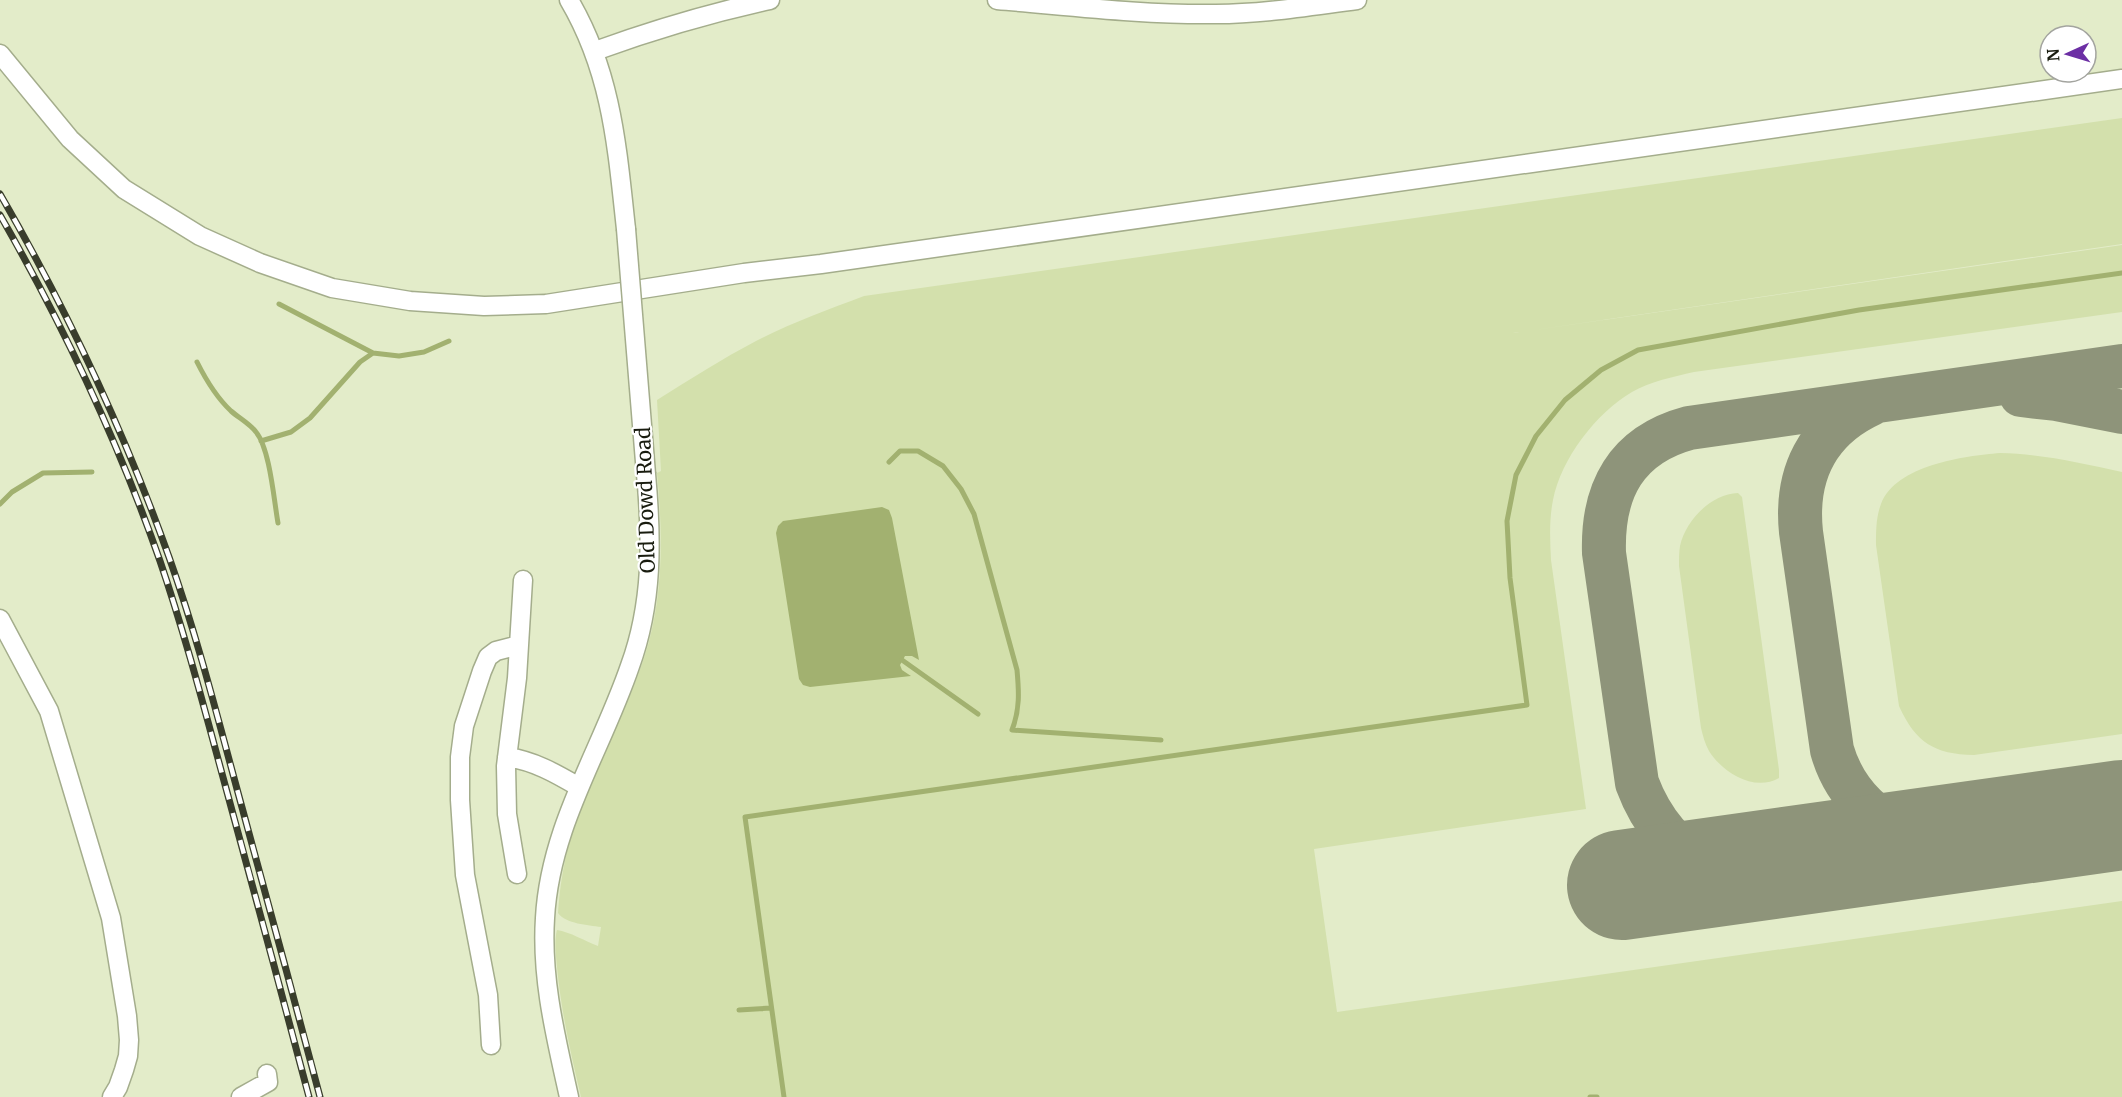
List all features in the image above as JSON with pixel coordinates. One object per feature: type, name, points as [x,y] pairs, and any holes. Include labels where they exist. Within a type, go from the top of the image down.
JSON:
[{"type":"street","name":"Old Dowd Road","points":[[569,1097],[548,998],[544,918],[559,837],[620,694],[640,633],[650,565],[650,520],[616,136],[603,75],[595,51],[570,0]]},
{"type":"street","points":[[595,51],[658,28],[770,0]]},
{"type":"street","points":[[997,0],[1147,13],[1218,14],[1357,0]]},
{"type":"street","points":[[0,54],[70,139],[124,189],[200,236],[260,263],[332,288],[410,301],[484,306],[546,304],[744,273],[844,261],[2122,79]]},
{"type":"street","points":[[517,874],[507,814],[507,757],[517,678],[523,580]]},
{"type":"street","points":[[0,619],[49,711],[111,918],[128,1016],[129,1040],[128,1056],[118,1087],[112,1097]]},
{"type":"street","points":[[491,1046],[488,995],[465,875],[460,800],[460,757],[464,726],[488,657],[496,651],[519,645]]},
{"type":"street","points":[[507,757],[525,760],[544,767],[579,787]]},
{"type":"street","points":[[241,1097],[268,1082],[267,1074]]},
{"type":"shaded area","points":[[2122,118],[2122,244],[1513,333],[2122,245],[2122,312],[1694,372],[1647,385],[1619,401],[1593,425],[1572,453],[1557,484],[1551,515],[1551,560],[1586,809],[1314,849],[1337,1012],[2122,901],[2122,1097],[581,1097],[561,1000],[556,934],[557,930],[562,931],[598,946],[601,927],[566,920],[562,917],[558,913],[560,891],[574,827],[590,784],[636,680],[651,635],[658,589],[661,543],[657,473],[661,471],[657,400],[756,341],[864,296]]},
{"type":"shaded area","points":[[2000,453],[2046,457],[2122,472],[2122,734],[1974,755],[1960,754],[1937,749],[1920,738],[1905,719],[1899,706],[1876,545],[1877,519],[1881,504],[1889,491],[1901,480],[1916,472],[1950,460]]},
{"type":"shaded area","points":[[1738,493],[1742,497],[1779,770],[1779,778],[1759,783],[1731,773],[1715,759],[1705,743],[1679,566],[1683,536],[1694,518],[1709,503],[1728,494]]},
{"type":"shaded area","points":[[882,507],[889,510],[892,518],[919,660],[912,656],[905,656],[900,665],[902,670],[911,676],[810,687],[803,685],[799,679],[776,533],[778,526],[783,521]]},
{"type":"waterway","points":[[784,1097],[745,817],[1527,705],[1510,578],[1507,521],[1516,475],[1536,436],[1565,400],[1601,370],[1638,350],[1859,310],[2122,273]]},
{"type":"waterway","points":[[279,304],[373,353]]},
{"type":"waterway","points":[[261,441],[291,432],[310,418],[360,362],[373,353],[399,356],[424,352],[449,341]]},
{"type":"waterway","points":[[197,362],[221,400],[254,429],[261,440],[268,462],[278,523]]},
{"type":"waterway","points":[[889,462],[900,451],[918,451],[943,466],[961,489],[974,514],[1017,670],[1018,700],[1012,730],[1161,740]]},
{"type":"waterway","points":[[0,504],[12,492],[43,473],[92,472]]},
{"type":"waterway","points":[[902,660],[978,714]]},
{"type":"waterway","points":[[739,1010],[771,1008]]},
{"type":"waterway","points":[[1590,1097],[1597,1097]]},
{"type":"taxiway","points":[[1752,867],[1715,864],[1688,853],[1666,834],[1657,822],[1637,783],[1604,553],[1604,530],[1608,509],[1613,490],[1622,473],[1634,458],[1649,446],[1689,428],[2122,366]]},
{"type":"taxiway","points":[[2021,395],[2056,399],[2122,412]]},
{"type":"taxiway","points":[[1871,404],[1836,426],[1824,440],[1813,456],[1802,491],[1801,532],[1832,750],[1854,794],[1878,817],[1891,825],[1923,835],[1975,836]]},
{"type":"runway","points":[[1622,885],[2122,815]]},
{"type":"railway","points":[[0,194],[93,372],[133,463],[169,557],[205,672],[320,1097]]},
{"type":"railway","points":[[0,215],[46,299],[88,384],[144,516],[160,561],[195,676],[309,1097]]}]
